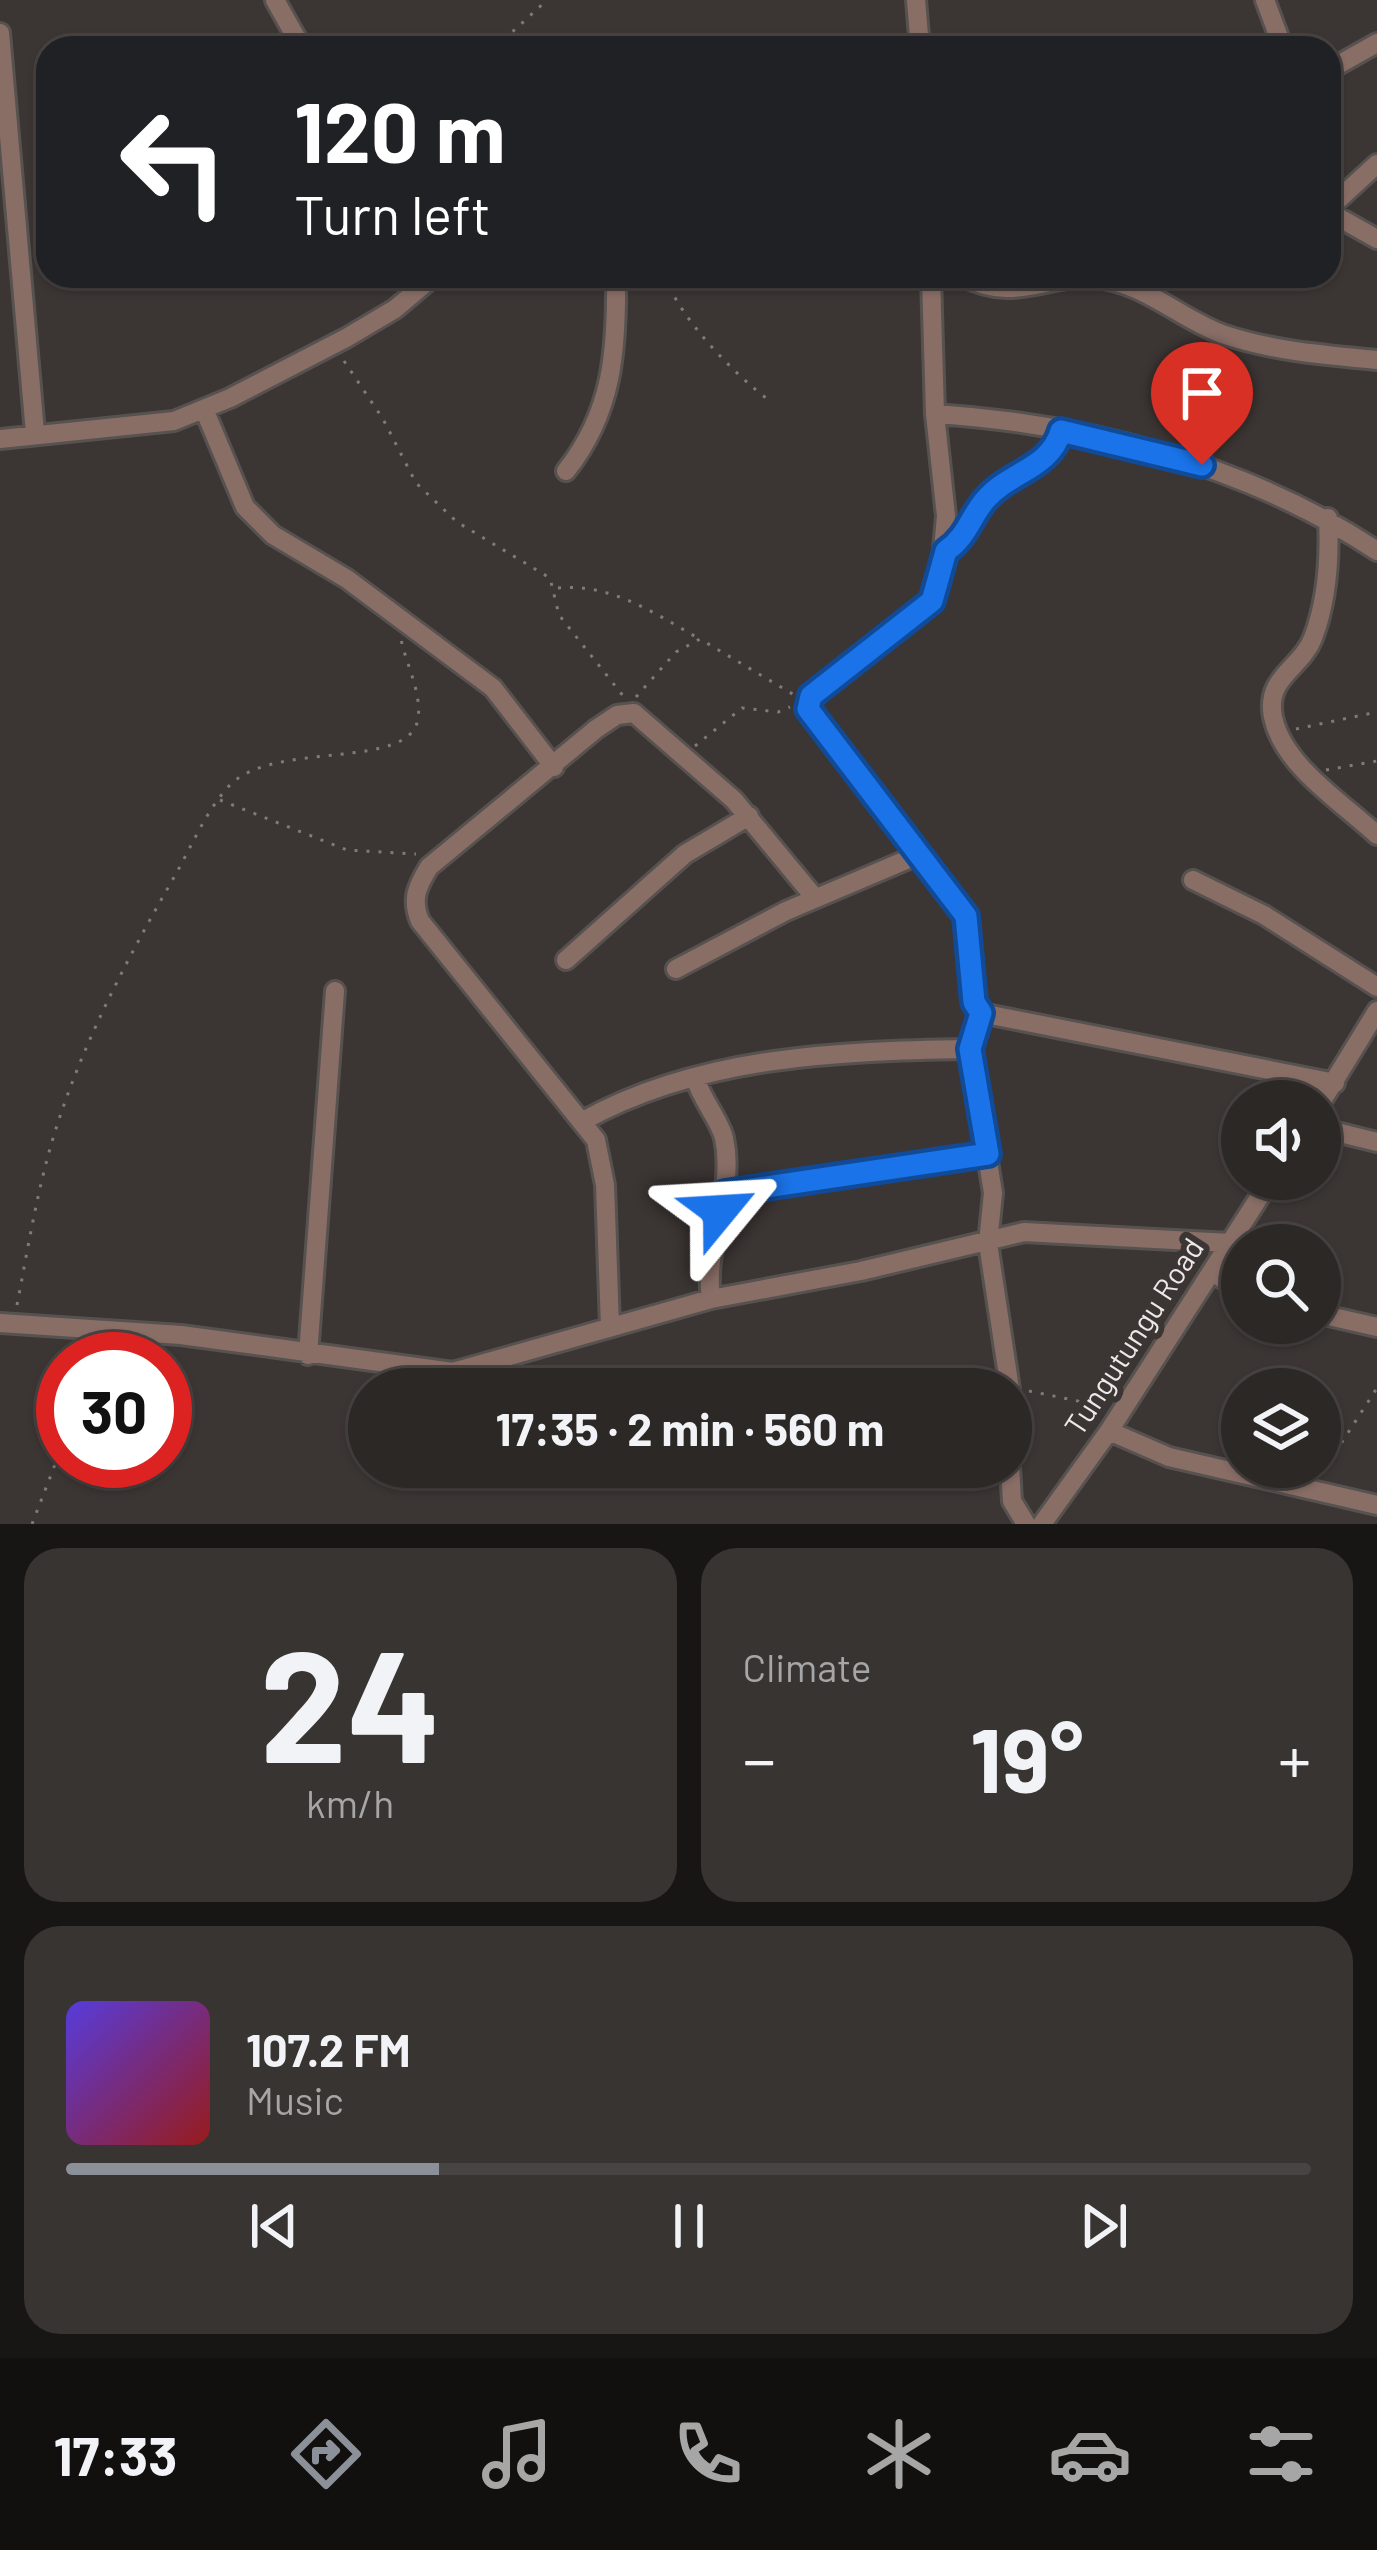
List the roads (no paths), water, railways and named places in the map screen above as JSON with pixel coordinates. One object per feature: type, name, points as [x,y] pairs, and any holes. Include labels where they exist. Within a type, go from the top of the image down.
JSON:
[{"type":"street","points":[[275,0],[295,36]]},
{"type":"street","points":[[916,0],[919,36]]},
{"type":"street","points":[[1270,2],[1280,36]]},
{"type":"street","points":[[0,34],[35,433]]},
{"type":"street","points":[[1341,63],[1377,43]]},
{"type":"street","points":[[1341,198],[1377,164]]},
{"type":"street","points":[[1341,217],[1377,239]]},
{"type":"street","points":[[0,439],[174,421],[332,345],[395,309],[420,288]]},
{"type":"street","points":[[566,471],[587,444],[612,379],[614,288]]},
{"type":"street","points":[[931,288],[946,551],[932,601],[803,700],[966,916],[974,1002],[981,1013],[1319,1080]]},
{"type":"street","points":[[989,288],[1034,288]]},
{"type":"street","points":[[1128,288],[1217,332],[1257,345],[1377,360]]},
{"type":"street","points":[[204,409],[245,507],[273,535],[395,613],[493,688],[554,766]]},
{"type":"street","points":[[935,414],[1061,431],[1202,465],[1268,488],[1377,550]]},
{"type":"street","points":[[946,551],[965,535],[995,490],[1049,454],[1061,431]]},
{"type":"street","points":[[1328,518],[1328,570],[1317,626],[1310,645],[1280,674],[1273,692],[1280,732],[1308,773],[1377,835]]},
{"type":"street","points":[[610,1326],[603,1158],[583,1121],[420,922],[413,905],[418,886],[429,867],[596,728],[617,715],[634,713],[748,816],[815,898]]},
{"type":"street","points":[[566,960],[685,854],[748,816]]},
{"type":"street","points":[[676,969],[815,898],[918,855]]},
{"type":"street","points":[[1193,880],[1264,915],[1377,987]]},
{"type":"street","points":[[308,1355],[335,991]]},
{"type":"street","points":[[1336,1080],[1377,1011]]},
{"type":"street","points":[[981,1013],[970,1049],[993,1193],[988,1243],[1008,1368]]},
{"type":"street","points":[[583,1121],[624,1099],[744,1065],[834,1055],[970,1049]]},
{"type":"street","points":[[695,1078],[703,1106],[724,1136],[725,1193],[709,1256],[711,1299]]},
{"type":"street","points":[[1341,1133],[1377,1142]]},
{"type":"street","points":[[725,1193],[988,1154]]},
{"type":"street","points":[[7,1324],[181,1335],[453,1372],[711,1299],[1024,1232],[1221,1242]]},
{"type":"street","name":"Tungutungu Road","points":[[1042,1524],[1109,1431],[1221,1258]]},
{"type":"street","points":[[1212,1272],[1221,1278]]},
{"type":"street","points":[[1341,1319],[1377,1327]]},
{"type":"street","points":[[1109,1431],[1169,1456],[1377,1505]]},
{"type":"street","points":[[1011,1488],[1012,1501],[1026,1524]]}]
